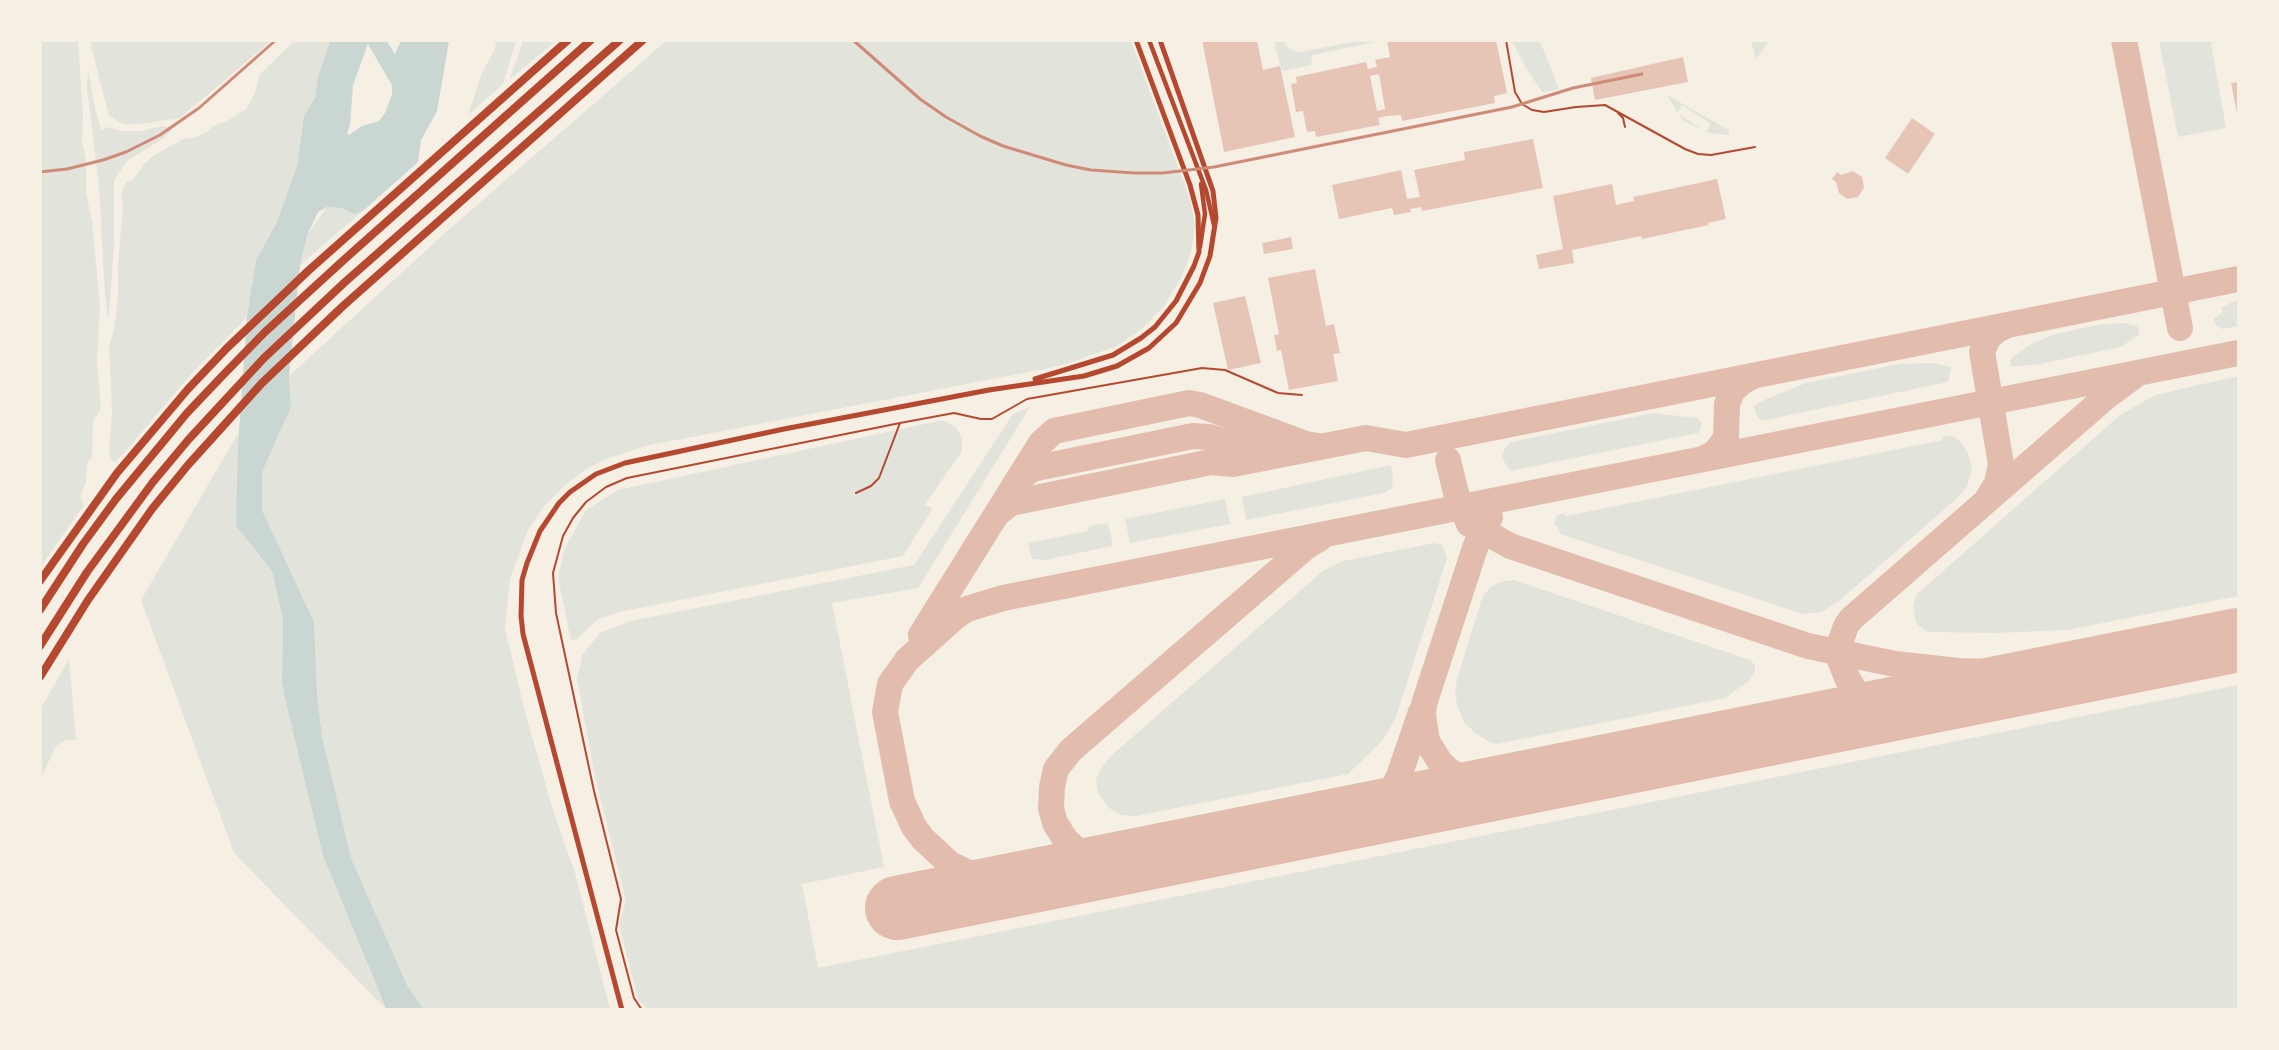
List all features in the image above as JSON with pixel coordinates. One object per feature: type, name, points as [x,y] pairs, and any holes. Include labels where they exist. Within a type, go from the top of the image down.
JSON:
[{"type":"highway","points":[[40,581],[117,473],[188,388],[227,348],[308,271],[568,40]]},
{"type":"highway","points":[[40,610],[83,544],[116,500],[187,413],[226,372],[305,295],[591,40]]},
{"type":"highway","points":[[40,646],[87,572],[153,482],[264,358],[345,282],[621,40]]},
{"type":"highway","points":[[40,677],[88,600],[152,509],[225,423],[302,344],[643,40]]},
{"type":"highway","points":[[592,86],[649,40]]},
{"type":"street","points":[[1136,40],[1193,195],[1198,215],[1199,252]]},
{"type":"street","points":[[1149,40],[1210,202],[1214,231]]},
{"type":"street","points":[[622,1010],[523,634],[520,596],[522,580],[526,563],[540,531],[559,503],[570,492],[590,478],[615,466],[657,455],[1019,384],[1099,372],[1117,366],[1149,348],[1176,323],[1206,269],[1214,231],[1216,207],[1213,191],[1160,40]]},
{"type":"street","points":[[1019,384],[1113,355],[1155,327],[1176,301],[1199,252],[1205,214],[1198,173]]},
{"type":"lane","points":[[1506,40],[1515,92],[1527,108],[1544,112],[1605,105],[1698,154],[1755,147]]},
{"type":"lane","points":[[1616,111],[1623,118],[1625,127]]},
{"type":"lane","points":[[642,1010],[634,998],[615,926],[621,899],[594,791],[556,613],[553,573],[563,536],[573,518],[586,502],[606,487],[627,478],[954,413],[992,419],[1028,399],[1212,367],[1233,373],[1278,393],[1302,395]]},
{"type":"lane","points":[[856,493],[871,486],[879,478],[900,423]]},
{"type":"shaded area","points":[[41,40],[78,41],[86,193],[92,221],[100,307],[97,363],[101,408],[93,422],[92,457],[87,463],[86,482],[80,497],[84,505],[41,566]]},
{"type":"shaded area","points":[[90,40],[271,41],[180,118],[141,124],[123,124],[109,116]]},
{"type":"shaded area","points":[[294,41],[330,41],[318,77],[315,98],[304,116],[297,166],[276,224],[256,260],[247,317],[193,372],[116,462],[112,461],[109,453],[112,413],[109,346],[114,330],[118,298],[118,264],[123,205],[121,194],[124,186],[127,181],[133,180],[153,156],[183,139],[196,137],[208,131],[213,126],[227,121],[246,109],[255,93],[259,75]]},
{"type":"shaded area","points":[[330,41],[369,41],[353,85],[350,125],[347,133],[349,135],[362,126],[379,121],[385,113],[392,94],[392,60],[401,41],[449,41],[437,111],[421,140],[418,162],[364,210],[354,214],[342,208],[327,207],[318,212],[308,233],[300,265],[289,376],[291,407],[262,472],[262,510],[314,622],[317,693],[322,736],[351,858],[407,985],[423,1009],[386,1009],[323,856],[284,695],[282,681],[283,620],[272,571],[236,526],[238,446],[247,317],[256,260],[276,224],[297,166],[304,116],[315,98],[318,77]]},
{"type":"shaded area","points":[[496,41],[516,41],[503,84],[468,115],[482,73],[495,49]]},
{"type":"shaded area","points":[[523,41],[556,41],[509,80],[519,53]]},
{"type":"shaded area","points":[[666,41],[1131,41],[1190,199],[1195,226],[1191,253],[1182,276],[1164,306],[1144,327],[1117,346],[1060,366],[645,446],[609,458],[586,469],[564,486],[544,506],[528,530],[510,579],[505,628],[524,708],[552,807],[575,873],[610,1009],[423,1009],[407,985],[351,858],[322,736],[317,693],[314,622],[262,510],[262,472],[291,407],[289,376],[446,232]]},
{"type":"shaded area","points":[[1274,41],[1284,41],[1287,47],[1301,52],[1357,41],[1376,42],[1312,55],[1311,65],[1283,71]]},
{"type":"shaded area","points":[[1512,41],[1540,41],[1559,89],[1543,93],[1526,68]]},
{"type":"shaded area","points":[[1751,41],[1768,42],[1756,60]]},
{"type":"shaded area","points":[[2159,41],[2224,41],[2211,43],[2226,128],[2178,137]]},
{"type":"shaded area","points":[[88,67],[101,130],[108,127],[121,131],[142,131],[162,126],[172,130],[164,138],[127,161],[114,180],[114,243],[109,317],[105,296],[99,186],[87,89]]},
{"type":"shaded area","points":[[1667,95],[1729,130],[1729,135],[1706,132],[1711,124],[1682,105],[1678,113],[1704,130],[1684,121],[1677,112]]},
{"type":"shaded area","points":[[327,207],[364,210],[300,265],[308,233]]},
{"type":"shaded area","points":[[2238,299],[2238,326],[2223,329],[2216,326],[2214,319],[2223,312],[2221,308]]},
{"type":"shaded area","points":[[2124,323],[2137,326],[2140,334],[2121,347],[2040,364],[2012,367],[2010,361],[2012,357],[2033,343],[2056,334],[2096,325]]},
{"type":"shaded area","points":[[1933,363],[1951,367],[1948,382],[1761,421],[1756,415],[1754,406],[1806,383],[1898,364]]},
{"type":"shaded area","points":[[2238,376],[2238,596],[2068,630],[1995,633],[1927,632],[1916,623],[1913,605],[1917,594],[2120,415],[2155,395]]},
{"type":"shaded area","points":[[1030,407],[918,588],[832,603],[884,867],[802,884],[818,968],[2238,685],[2238,1009],[647,1009],[638,999],[619,925],[626,901],[594,772],[577,679],[582,655],[600,633],[631,621],[914,565],[1013,414]]},
{"type":"shaded area","points":[[1653,413],[1697,418],[1701,422],[1701,428],[1698,433],[1510,471],[1502,458],[1504,450],[1511,442]]},
{"type":"shaded area","points":[[943,420],[956,427],[962,438],[962,451],[925,505],[933,508],[903,556],[619,612],[597,620],[578,638],[571,641],[558,578],[564,550],[586,510],[618,490]]},
{"type":"shaded area","points":[[240,430],[236,526],[272,571],[283,620],[282,681],[284,695],[323,856],[385,1008],[234,853],[141,600]]},
{"type":"shaded area","points":[[1943,436],[1952,436],[1960,441],[1968,454],[1972,469],[1967,487],[1954,501],[1839,601],[1822,612],[1803,614],[1560,534],[1554,524],[1556,516],[1564,513],[1566,516],[1943,440]]},
{"type":"shaded area","points":[[1391,465],[1392,488],[1384,493],[1246,520],[1242,497]]},
{"type":"shaded area","points":[[1225,499],[1230,524],[1130,543],[1125,519]]},
{"type":"shaded area","points":[[1108,523],[1113,546],[1045,560],[1032,559],[1028,543],[1088,531],[1089,526]]},
{"type":"shaded area","points":[[1434,543],[1442,545],[1447,558],[1395,720],[1382,741],[1348,774],[1136,816],[1121,815],[1109,808],[1098,793],[1096,779],[1113,754],[1324,570],[1343,561]]},
{"type":"shaded area","points":[[1514,580],[1750,660],[1755,665],[1755,672],[1750,680],[1725,698],[1497,744],[1488,741],[1464,722],[1457,705],[1455,691],[1483,595],[1500,582]]},
{"type":"shaded area","points":[[69,659],[76,740],[65,740],[56,746],[41,778],[41,708]]},
{"type":"building","points":[[1202,40],[1257,40],[1263,70],[1280,66],[1295,137],[1224,152]]},
{"type":"building","points":[[1387,40],[1496,40],[1507,93],[1494,96],[1495,103],[1402,121],[1401,115],[1387,116],[1378,118],[1380,125],[1316,137],[1315,131],[1307,132],[1303,111],[1296,112],[1291,84],[1297,83],[1296,77],[1366,62],[1368,69],[1377,67],[1375,60],[1390,57]],"holes":[[[1379,74],[1385,109],[1377,111],[1370,76]]]},
{"type":"building","points":[[1683,57],[1688,82],[1595,100],[1591,78]]},
{"type":"building","points":[[2238,82],[2238,113],[2237,113],[2231,83]]},
{"type":"building","points":[[1912,118],[1935,134],[1908,174],[1885,158]]},
{"type":"building","points":[[1533,139],[1543,188],[1422,211],[1421,207],[1410,209],[1411,212],[1394,215],[1392,208],[1339,219],[1332,185],[1401,170],[1407,199],[1420,197],[1414,170],[1465,160],[1464,152]]},
{"type":"building","points":[[1853,171],[1862,177],[1864,188],[1858,197],[1847,199],[1839,193],[1836,182],[1832,179],[1837,172],[1841,175]]},
{"type":"building","points":[[1717,179],[1726,219],[1708,223],[1709,225],[1642,239],[1641,236],[1572,250],[1574,263],[1539,269],[1536,255],[1563,249],[1553,196],[1612,184],[1616,205],[1634,201],[1633,197]]},
{"type":"building","points":[[1291,237],[1293,249],[1264,254],[1262,243]]},
{"type":"building","points":[[1315,269],[1326,326],[1334,324],[1340,353],[1333,354],[1338,381],[1289,390],[1281,350],[1277,351],[1274,335],[1279,334],[1268,278]]},
{"type":"building","points":[[1245,296],[1261,363],[1228,370],[1213,303]]},
{"type":"waterway","points":[[376,40],[404,88]]},
{"type":"taxiway","points":[[2124,40],[2180,328]]},
{"type":"taxiway","points":[[998,513],[1011,503],[1211,462],[1233,464],[1366,438],[1406,445],[2238,279]]},
{"type":"taxiway","points":[[1989,496],[1997,483],[2001,464],[1982,352],[1988,338],[1997,330],[2008,325]]},
{"type":"taxiway","points":[[1026,882],[989,880],[950,864],[923,839],[914,827],[902,801],[885,712],[890,684],[907,660],[967,609],[1003,598],[2238,353]]},
{"type":"taxiway","points":[[1703,459],[1715,453],[1726,438],[1727,404],[1732,391],[1753,376]]},
{"type":"taxiway","points":[[1903,707],[1879,704],[1856,692],[1840,660],[1840,643],[1846,626],[1851,619],[2107,396],[2134,376]]},
{"type":"taxiway","points":[[921,635],[1041,443],[1054,431],[1189,403],[1306,444],[1318,446]]},
{"type":"taxiway","points":[[1019,479],[1032,469],[1193,436],[1209,437],[1269,456]]},
{"type":"taxiway","points":[[1448,460],[1456,493],[1469,524]]},
{"type":"taxiway","points":[[1463,508],[1482,530],[1510,546],[1808,646],[1895,664],[1958,671],[2020,673],[2095,669]]},
{"type":"taxiway","points":[[1490,517],[1475,548],[1424,704],[1423,716],[1427,741],[1448,770],[1476,784],[1491,787],[1508,786]]},
{"type":"taxiway","points":[[1122,863],[1110,864],[1092,860],[1081,854],[1065,839],[1055,823],[1051,808],[1056,769],[1071,750],[1307,546],[1319,539]]},
{"type":"taxiway","points":[[1349,818],[1369,810],[1380,802],[1394,786],[1421,712]]},
{"type":"runway","points":[[897,908],[2238,640]]},
{"type":"railway","points":[[40,172],[67,169],[103,160],[126,152],[160,135],[199,108],[276,40]]},
{"type":"railway","points":[[853,40],[920,99],[980,136],[1003,146],[1066,165],[1091,170],[1134,173],[1163,173],[1214,167],[1512,107],[1573,88],[1642,74]]}]
